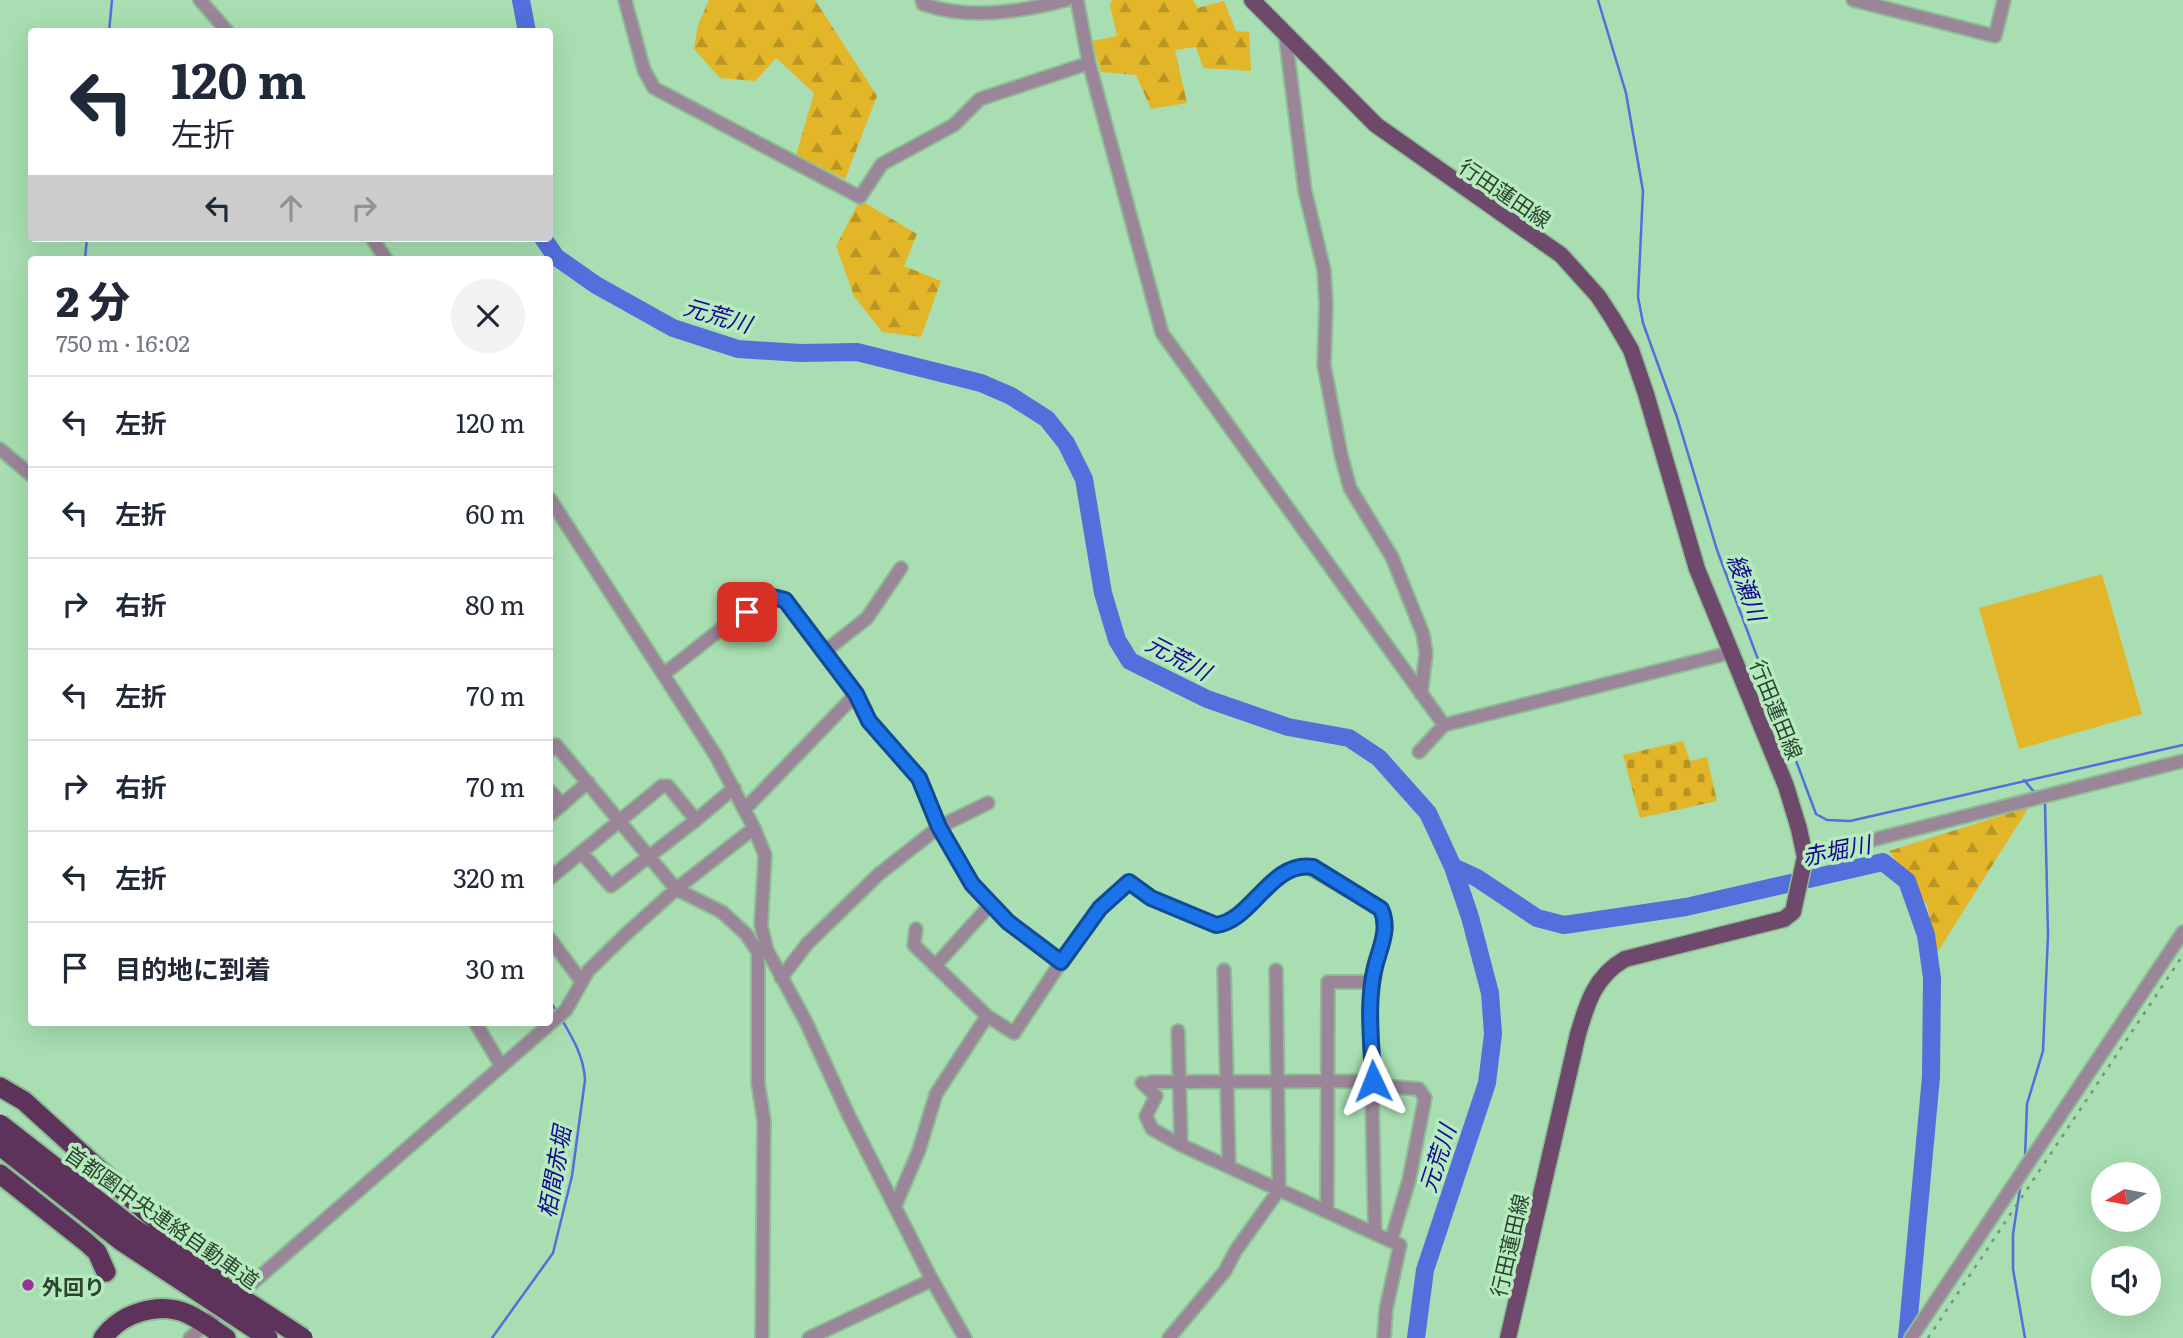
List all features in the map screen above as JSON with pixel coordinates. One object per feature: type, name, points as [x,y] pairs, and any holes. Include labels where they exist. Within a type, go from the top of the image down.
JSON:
[{"type":"highway","points":[[0,1087],[24,1101],[145,1211],[257,1300],[314,1338]]},
{"type":"highway","name":"首都圏中央連絡自動車道","points":[[0,1124],[132,1227],[303,1338]]},
{"type":"highway","name":"首都圏中央連絡自動車道","points":[[0,1146],[121,1241],[268,1338]]},
{"type":"highway","points":[[0,1174],[86,1241],[97,1252],[106,1272]]},
{"type":"highway","points":[[103,1338],[119,1322],[134,1314],[161,1309],[189,1314],[226,1338]]},
{"type":"main road","name":"行田蓮田線","points":[[1252,0],[1376,125],[1421,160],[1534,234],[1561,255],[1598,296],[1631,350],[1697,569],[1786,786],[1804,860],[1793,912],[1776,923],[1625,959],[1609,968],[1599,980],[1587,1003],[1578,1034],[1508,1338]]},
{"type":"street","points":[[200,0],[224,28]]},
{"type":"street","points":[[625,0],[648,80],[654,89],[860,197],[882,164],[954,125],[980,99],[1089,63]]},
{"type":"street","points":[[922,0],[923,4],[947,13],[1031,9],[1066,0]]},
{"type":"street","points":[[1077,0],[1089,63],[1162,333],[1444,725]]},
{"type":"street","points":[[1853,0],[1995,36],[2004,0]]},
{"type":"street","points":[[1285,33],[1305,191],[1324,270],[1324,365],[1341,455],[1349,488],[1392,557],[1423,634],[1426,653],[1421,694]]},
{"type":"street","points":[[0,449],[28,473]]},
{"type":"street","points":[[553,504],[734,789],[765,855],[758,1083],[764,1121],[761,1338]]},
{"type":"street","points":[[824,652],[867,618],[901,568]]},
{"type":"street","points":[[663,674],[731,622],[773,597],[785,600],[856,694],[869,721],[919,778],[939,827],[957,861],[990,905],[1061,962]]},
{"type":"street","points":[[1419,752],[1444,725],[1733,652]]},
{"type":"street","points":[[745,809],[856,694]]},
{"type":"street","points":[[553,748],[556,745],[676,889],[722,912],[762,951],[781,978],[806,1021],[849,1116],[896,1204],[932,1280],[965,1338]]},
{"type":"street","points":[[1804,860],[2183,761]]},
{"type":"street","points":[[553,812],[588,782]]},
{"type":"street","points":[[553,875],[665,785],[696,820]]},
{"type":"street","points":[[581,852],[611,886],[734,789]]},
{"type":"street","points":[[553,794],[562,805]]},
{"type":"street","points":[[781,978],[807,944],[879,874],[939,827],[988,803]]},
{"type":"street","points":[[553,1020],[566,1010],[588,971],[676,889],[754,828]]},
{"type":"street","points":[[916,929],[914,945],[987,1016],[1014,1032],[1100,908],[1126,883],[1132,882],[1151,898],[1216,925],[1236,916],[1289,871],[1306,866],[1313,867],[1381,909],[1386,928],[1373,982],[1370,1008],[1375,1234]]},
{"type":"street","points":[[935,966],[990,905]]},
{"type":"street","points":[[1911,1338],[2183,932]]},
{"type":"street","points":[[553,943],[582,982]]},
{"type":"street","points":[[1224,970],[1229,1167]]},
{"type":"street","points":[[1169,1338],[1225,1271],[1236,1250],[1279,1190],[1276,970]]},
{"type":"street","points":[[1327,1212],[1328,982],[1373,982]]},
{"type":"street","points":[[896,1204],[919,1150],[936,1094],[987,1016]]},
{"type":"street","points":[[477,1026],[500,1064]]},
{"type":"street","points":[[210,1320],[546,1026]]},
{"type":"street","points":[[1178,1031],[1181,1145]]},
{"type":"street","points":[[1384,1338],[1386,1309],[1400,1245],[1375,1234],[1181,1145],[1152,1129],[1146,1116],[1156,1097],[1146,1083],[1328,1082],[1372,1083],[1419,1089],[1425,1098],[1409,1180],[1391,1241]]},
{"type":"street","points":[[809,1338],[932,1280]]},
{"type":"green space","points":[[709,0],[815,0],[877,96],[845,179],[796,155],[814,93],[776,58],[755,81],[720,78],[694,49],[698,25]]},
{"type":"green space","points":[[1112,0],[1193,0],[1198,8],[1224,1],[1236,31],[1249,32],[1251,71],[1203,68],[1196,47],[1175,50],[1187,103],[1151,109],[1136,75],[1101,72],[1092,41],[1117,36],[1110,5]]},
{"type":"green space","points":[[860,200],[917,234],[904,266],[941,281],[921,337],[882,332],[854,296],[836,246]]},
{"type":"green space","points":[[2102,574],[2142,714],[2019,749],[1979,608]]},
{"type":"green space","points":[[1683,741],[1690,761],[1707,757],[1717,801],[1640,818],[1623,755]]},
{"type":"green space","points":[[2029,807],[1937,953],[1927,905],[1889,851]]},
{"type":"waterway","name":"栢間赤堀","points":[[109,28],[112,0]]},
{"type":"waterway","name":"元荒川","points":[[521,0],[526,28]]},
{"type":"waterway","name":"綾瀬川","points":[[1598,0],[1626,93],[1643,191],[1638,297],[1643,323],[1677,417],[1717,550],[1816,814],[1827,820],[1850,821],[2183,745]]},
{"type":"waterway","name":"栢間赤堀","points":[[85,256],[87,242]]},
{"type":"waterway","name":"元荒川","points":[[546,242],[556,257],[596,285],[673,328],[738,349],[801,353],[857,352],[981,383],[1011,396],[1047,419],[1066,443],[1084,479],[1103,593],[1117,640],[1130,661],[1207,699],[1288,727],[1349,738],[1379,758],[1428,813],[1453,867],[1470,917],[1490,993],[1493,1034],[1487,1083],[1425,1270],[1416,1338]]},
{"type":"waterway","points":[[2024,780],[2035,793]]},
{"type":"waterway","points":[[2025,1158],[2027,1104],[2043,1051],[2048,935],[2045,804],[2042,801]]},
{"type":"waterway","name":"赤堀川","points":[[1453,867],[1477,878],[1537,918],[1564,925],[1686,907],[1883,862],[1907,881],[1926,935],[1932,978],[1931,1077],[1907,1338]]},
{"type":"waterway","name":"栢間赤堀","points":[[553,1006],[556,1011]]},
{"type":"waterway","name":"栢間赤堀","points":[[492,1338],[553,1253],[572,1176],[585,1080],[580,1056],[562,1020]]},
{"type":"waterway","points":[[2021,1182],[2013,1234],[2013,1269],[2025,1338]]},
{"type":"railway","points":[[1928,1338],[2183,955]]},
{"type":"place","name":"外回り","points":[[28,1285]]},
{"type":"route","points":[[747,612],[773,597],[785,600],[856,694],[869,721],[919,778],[939,827],[972,884],[995,911],[1061,962],[1100,908],[1129,882],[1151,898],[1210,923],[1222,925],[1293,868],[1306,866],[1313,867],[1381,909],[1386,928],[1374,970],[1370,1008],[1373,1081]]}]
